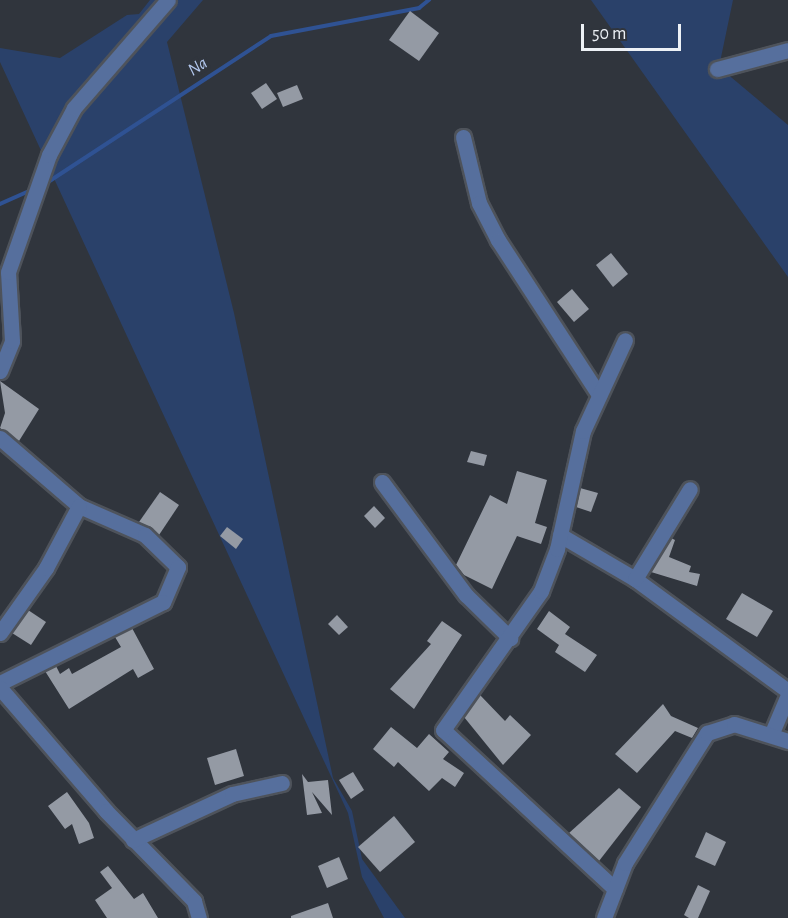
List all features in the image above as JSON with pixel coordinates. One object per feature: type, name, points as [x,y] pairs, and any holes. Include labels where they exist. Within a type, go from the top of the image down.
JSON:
[{"type":"street","points":[[0,371],[12,340],[8,272],[49,155],[74,108],[168,0]]},
{"type":"street","points":[[717,69],[788,50]]},
{"type":"street","points":[[464,137],[479,202],[498,240],[599,395]]},
{"type":"street","points":[[615,890],[443,734],[448,717],[510,638],[541,591],[560,535],[577,449],[625,340]]},
{"type":"street","points":[[0,438],[79,506],[132,527],[176,560],[173,588],[146,613],[0,683]]},
{"type":"street","points":[[382,482],[466,595],[510,638]]},
{"type":"street","points":[[635,579],[690,489]]},
{"type":"street","points":[[0,633],[46,568],[79,506]]},
{"type":"street","points":[[560,535],[635,579],[788,693],[771,735]]},
{"type":"street","points":[[0,688],[133,840],[194,901],[200,918]]},
{"type":"street","points":[[604,918],[651,816],[707,733],[734,724],[788,741]]},
{"type":"street","points":[[133,840],[232,794],[282,783]]},
{"type":"shaded area","points":[[150,0],[203,0],[167,42],[234,313],[333,778],[352,811],[362,859],[405,918],[384,918],[362,877],[348,813],[0,62],[0,48],[60,58],[127,15],[139,14]]},
{"type":"shaded area","points":[[591,0],[733,0],[719,67],[788,125],[788,277]]},
{"type":"building","points":[[410,11],[439,33],[419,61],[389,40]]},
{"type":"building","points":[[266,83],[277,99],[262,109],[251,93]]},
{"type":"building","points":[[297,85],[303,99],[283,107],[277,93]]},
{"type":"building","points":[[611,253],[628,274],[613,287],[596,265]]},
{"type":"building","points":[[572,289],[589,309],[574,322],[557,302]]},
{"type":"building","points":[[0,381],[39,409],[19,441],[0,428],[5,413]]},
{"type":"building","points":[[471,451],[487,455],[484,466],[467,462]]},
{"type":"building","points":[[517,471],[547,480],[535,523],[547,527],[541,544],[517,536],[492,589],[464,575],[456,565],[490,495],[507,504]]},
{"type":"building","points":[[580,488],[598,493],[591,512],[576,507]]},
{"type":"building","points":[[160,492],[179,505],[159,535],[139,522]]},
{"type":"building","points":[[374,506],[385,518],[375,528],[364,516]]},
{"type":"building","points":[[227,527],[243,539],[236,549],[220,536]]},
{"type":"building","points":[[671,538],[675,540],[669,557],[691,566],[689,572],[700,574],[697,586],[651,572]]},
{"type":"building","points":[[742,593],[773,611],[757,637],[726,619]]},
{"type":"building","points":[[28,610],[46,622],[31,645],[12,633]]},
{"type":"building","points":[[549,611],[570,627],[565,634],[597,655],[585,672],[555,652],[559,645],[537,629]]},
{"type":"building","points":[[337,615],[348,627],[339,635],[328,624]]},
{"type":"building","points":[[442,621],[462,635],[414,709],[390,689],[431,644],[427,641]]},
{"type":"building","points":[[132,628],[154,669],[138,678],[133,669],[69,709],[45,671],[56,666],[60,674],[69,668],[72,674],[121,647],[115,637]]},
{"type":"building","points":[[480,695],[505,721],[510,715],[531,735],[503,765],[464,717]]},
{"type":"building","points":[[663,704],[671,716],[698,728],[692,738],[675,731],[637,773],[615,754]]},
{"type":"building","points":[[391,727],[417,748],[429,734],[449,752],[443,759],[464,773],[455,787],[442,778],[429,791],[398,762],[394,767],[373,749]]},
{"type":"building","points":[[236,749],[244,776],[215,785],[207,758]]},
{"type":"building","points":[[353,772],[364,790],[351,799],[339,780]]},
{"type":"building","points":[[302,774],[308,782],[328,780],[332,815],[312,792],[322,813],[307,815]]},
{"type":"building","points":[[619,788],[641,807],[599,861],[569,833]]},
{"type":"building","points":[[67,792],[89,823],[94,838],[79,844],[72,824],[65,829],[48,806]]},
{"type":"building","points":[[394,816],[415,842],[380,872],[358,847]]},
{"type":"building","points":[[706,832],[726,842],[715,866],[695,857]]},
{"type":"building","points":[[339,857],[348,879],[327,888],[318,866]]},
{"type":"building","points":[[108,866],[134,899],[143,893],[158,918],[107,918],[95,900],[112,888],[100,872]]},
{"type":"building","points":[[698,885],[710,891],[698,918],[689,918],[684,915]]},
{"type":"building","points":[[328,903],[333,918],[291,918],[291,916]]},
{"type":"waterway","name":"Na","points":[[45,184],[271,36],[419,8],[429,0]]},
{"type":"waterway","name":"Na","points":[[0,204],[32,190]]}]
